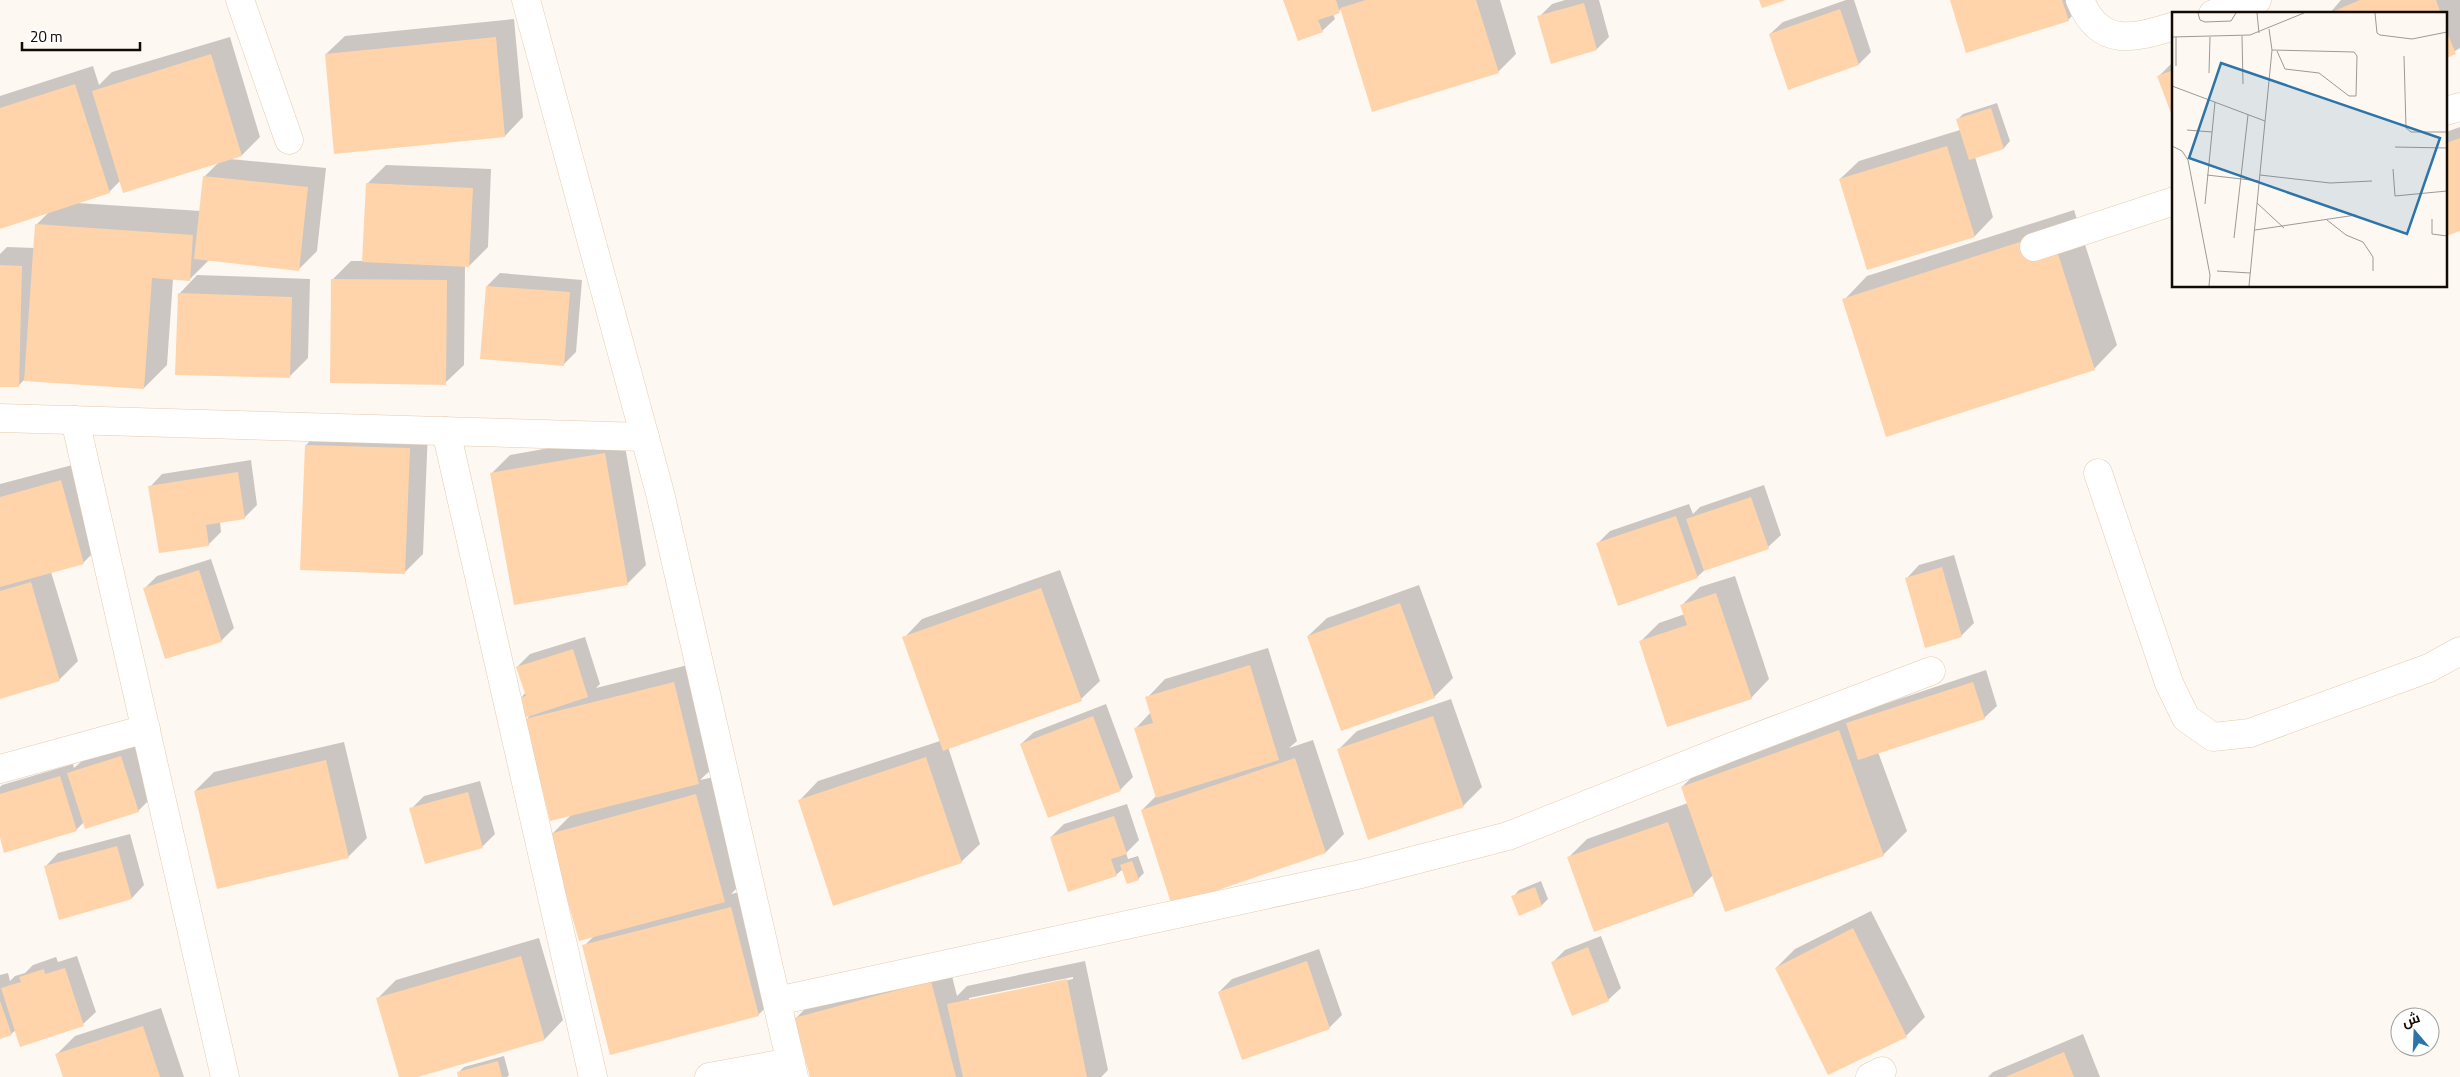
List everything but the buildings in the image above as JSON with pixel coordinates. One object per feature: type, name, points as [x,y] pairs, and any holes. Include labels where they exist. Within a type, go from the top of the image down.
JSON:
[{"type":"street","points":[[240,0],[289,140]]},
{"type":"street","points":[[526,0],[645,437],[792,1069],[709,1077]]},
{"type":"street","points":[[2080,0],[2087,16],[2104,31],[2119,37],[2146,35],[2172,27]]},
{"type":"street","points":[[2219,12],[2257,0]]},
{"type":"street","points":[[2034,247],[2172,202]]},
{"type":"street","points":[[0,418],[645,437]]},
{"type":"street","points":[[75,420],[225,1077]]},
{"type":"street","points":[[446,431],[593,1077]]},
{"type":"street","points":[[2098,473],[2170,683],[2186,718],[2213,737],[2250,733],[2429,668],[2460,650]]},
{"type":"street","points":[[777,1001],[1361,874],[1508,836],[1731,747],[1931,671]]},
{"type":"street","points":[[0,769],[146,729]]}]
